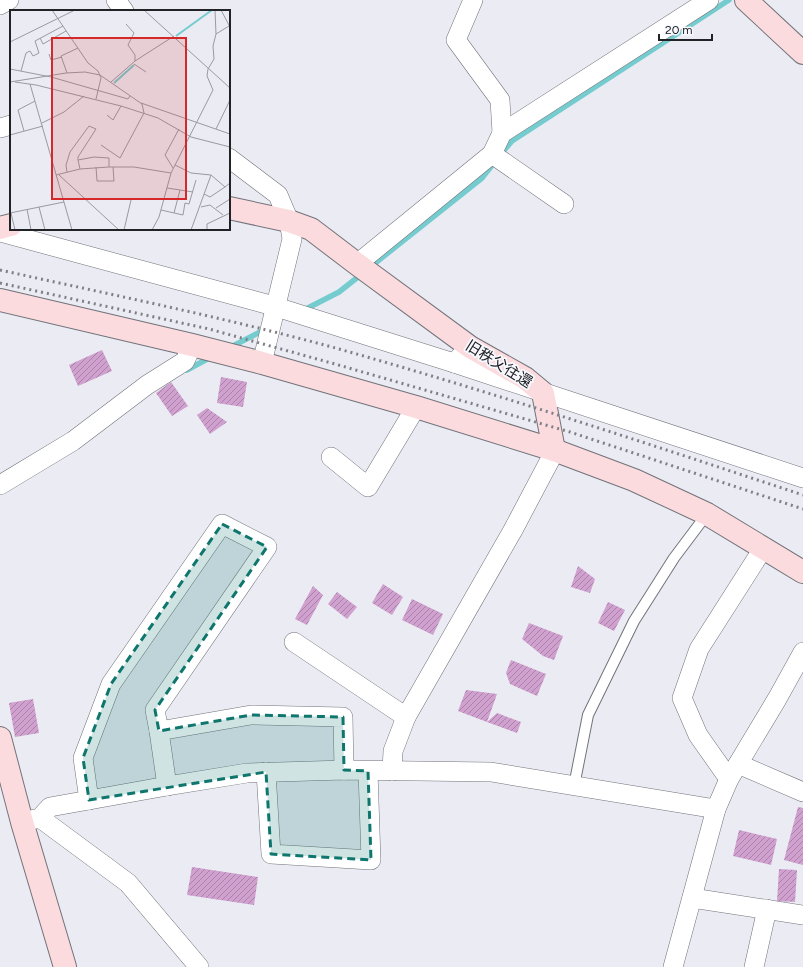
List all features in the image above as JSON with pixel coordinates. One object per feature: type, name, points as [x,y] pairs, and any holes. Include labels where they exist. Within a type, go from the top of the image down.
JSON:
[{"type":"street","points":[[0,5],[9,0]]},
{"type":"street","points":[[116,0],[123,10]]},
{"type":"street","points":[[356,264],[492,154],[502,133],[500,100],[456,40],[473,0]]},
{"type":"street","points":[[502,133],[709,0]]},
{"type":"street","points":[[746,0],[803,53]]},
{"type":"street","points":[[0,128],[10,125]]},
{"type":"street","points":[[492,154],[564,204]]},
{"type":"street","points":[[230,159],[278,195],[289,221],[292,239],[262,363]]},
{"type":"street","name":"旧秩父往還","points":[[230,208],[289,221],[311,229],[356,264],[470,347],[525,378],[543,393],[554,450]]},
{"type":"street","points":[[0,228],[10,225]]},
{"type":"street","points":[[0,232],[276,307],[454,362],[543,393],[803,478]]},
{"type":"street","points":[[0,300],[262,363],[416,407],[554,450],[634,480],[707,514],[764,547],[803,572]]},
{"type":"street","points":[[0,485],[73,441],[147,385],[186,361],[192,345]]},
{"type":"street","points":[[454,362],[470,347]]},
{"type":"street","points":[[331,457],[368,488],[416,407]]},
{"type":"street","points":[[392,771],[393,751],[406,717],[513,530],[554,450]]},
{"type":"street","points":[[89,800],[83,758],[111,684],[222,524],[267,547],[155,710],[167,786]]},
{"type":"street","points":[[764,547],[699,649],[682,698],[698,735],[734,771],[803,792]]},
{"type":"street","points":[[294,642],[406,717]]},
{"type":"street","points":[[673,967],[716,809],[734,771],[803,652]]},
{"type":"street","points":[[159,731],[251,715],[343,717],[344,770]]},
{"type":"street","points":[[0,738],[31,820],[66,967]]},
{"type":"street","points":[[31,820],[50,807],[247,773],[344,770],[491,772],[716,809]]},
{"type":"street","points":[[266,772],[271,854],[371,860],[368,771]]},
{"type":"street","points":[[31,820],[128,883],[199,967]]},
{"type":"street","points":[[692,898],[803,915]]},
{"type":"street","points":[[754,967],[768,909]]},
{"type":"lane","points":[[574,786],[588,715],[630,627],[674,558],[707,514]]},
{"type":"highlighted area","points":[[222,524],[267,547],[155,710],[159,731],[251,715],[343,717],[344,770],[368,771],[371,860],[271,854],[266,772],[89,800],[83,758],[111,684]]},
{"type":"building","points":[[102,350],[112,371],[78,386],[69,365]]},
{"type":"building","points":[[221,377],[247,382],[243,407],[217,403]]},
{"type":"building","points":[[171,382],[188,406],[172,416],[156,393]]},
{"type":"building","points":[[207,408],[227,422],[210,434],[197,415]]},
{"type":"building","points":[[578,566],[595,579],[590,593],[571,587]]},
{"type":"building","points":[[383,584],[403,597],[392,615],[372,603]]},
{"type":"building","points":[[313,586],[323,595],[307,625],[295,619]]},
{"type":"building","points":[[337,592],[357,607],[347,619],[328,604]]},
{"type":"building","points":[[412,599],[443,614],[433,635],[402,620]]},
{"type":"building","points":[[608,602],[625,610],[614,631],[598,623]]},
{"type":"building","points":[[529,623],[563,636],[554,660],[543,656],[522,639]]},
{"type":"building","points":[[511,660],[546,674],[537,696],[510,684],[506,673]]},
{"type":"building","points":[[466,690],[497,694],[487,722],[458,711]]},
{"type":"building","points":[[33,699],[39,733],[15,737],[9,703]]},
{"type":"building","points":[[497,713],[521,722],[517,733],[487,722]]},
{"type":"building","points":[[798,807],[803,808],[803,865],[784,860]]},
{"type":"building","points":[[739,830],[777,839],[771,865],[733,856]]},
{"type":"building","points":[[192,867],[258,877],[254,905],[187,895]]},
{"type":"building","points":[[779,869],[797,870],[795,902],[777,901]]},
{"type":"waterway","points":[[501,154],[512,141],[729,0]]},
{"type":"waterway","points":[[369,268],[482,178],[493,164]]},
{"type":"waterway","points":[[302,311],[339,292],[363,273]]},
{"type":"waterway","points":[[229,348],[266,329]]},
{"type":"waterway","points":[[187,370],[211,357]]},
{"type":"railway","points":[[0,270],[212,317],[339,349],[514,401],[803,495]]},
{"type":"railway","points":[[0,283],[209,329],[335,364],[570,432],[803,509]]}]
